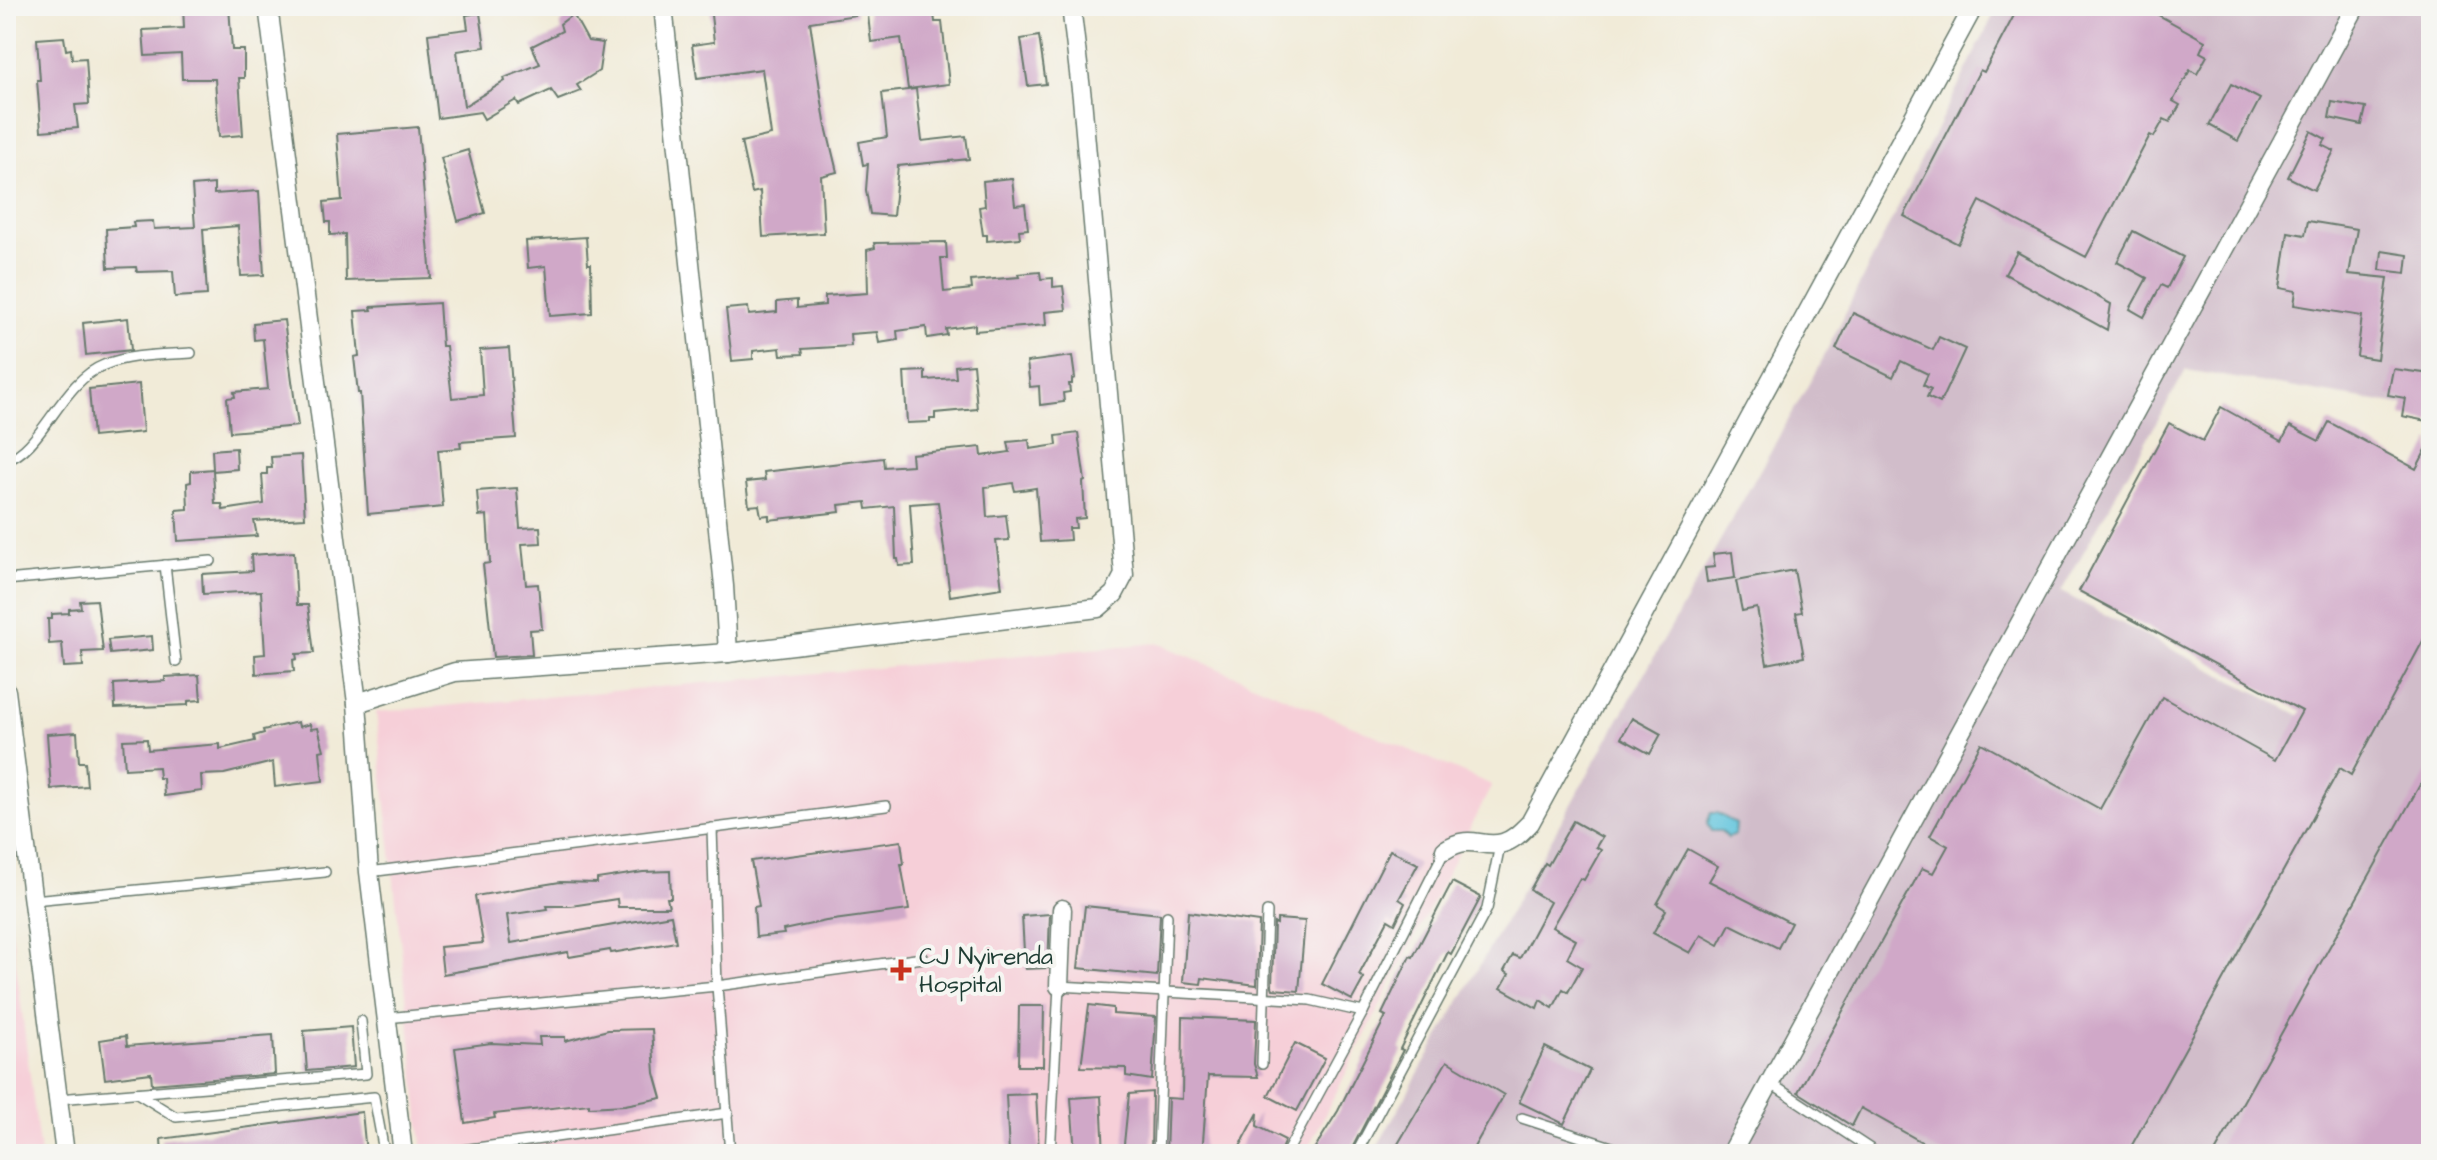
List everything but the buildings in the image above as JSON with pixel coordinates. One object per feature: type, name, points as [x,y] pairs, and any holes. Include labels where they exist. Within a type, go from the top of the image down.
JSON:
[{"type":"street","points":[[268,6],[357,703],[369,872],[403,1154]]},
{"type":"street","points":[[663,6],[724,586],[728,653]]},
{"type":"street","points":[[357,703],[455,672],[728,653],[1098,608],[1114,594],[1124,575],[1082,98],[1071,6]]},
{"type":"street","points":[[1445,850],[1457,842],[1500,845],[1530,823],[1974,6]]},
{"type":"street","points":[[1731,1154],[2356,6]]},
{"type":"street","points":[[6,691],[65,1154]]},
{"type":"street","points":[[1059,986],[1062,909]]},
{"type":"lane","points":[[6,460],[14,458],[27,446],[81,380],[103,365],[140,357],[191,353]]},
{"type":"lane","points":[[6,580],[211,561]]},
{"type":"lane","points":[[165,565],[176,662]]},
{"type":"lane","points":[[369,872],[886,806]]},
{"type":"lane","points":[[712,828],[717,986],[730,1154]]},
{"type":"lane","points":[[1356,1154],[1487,909],[1500,845]]},
{"type":"lane","points":[[1286,1154],[1363,1012],[1445,850]]},
{"type":"lane","points":[[33,900],[325,872]]},
{"type":"lane","points":[[1262,1064],[1267,912]]},
{"type":"lane","points":[[1158,1154],[1167,916]]},
{"type":"lane","points":[[386,1018],[717,986],[923,958]]},
{"type":"lane","points":[[1050,1154],[1059,986],[1264,996],[1324,1002],[1363,1012]]},
{"type":"lane","points":[[58,1099],[366,1074],[361,1021]]},
{"type":"lane","points":[[1770,1083],[1878,1154]]},
{"type":"lane","points":[[137,1093],[176,1117],[374,1097],[383,1146]]},
{"type":"lane","points":[[434,1154],[728,1113]]},
{"type":"lane","points":[[1522,1118],[1633,1154]]},
{"type":"shaded area","points":[[1998,6],[2431,6],[2431,410],[2186,370],[2061,592],[2344,738],[2431,602],[2431,1154],[1373,1154],[1820,364]]},
{"type":"shaded area","name":"CJ Nyirenda Hospital","points":[[1158,643],[1492,785],[1305,1154],[423,1154],[376,712]]},
{"type":"shaded area","points":[[6,886],[40,1154],[6,1154]]},
{"type":"water","points":[[1711,813],[1717,813],[1736,824],[1735,835],[1728,838],[1721,831],[1711,831],[1707,824]]},
{"type":"place","name":"CJ Nyirenda Hospital","points":[[901,970]]}]
